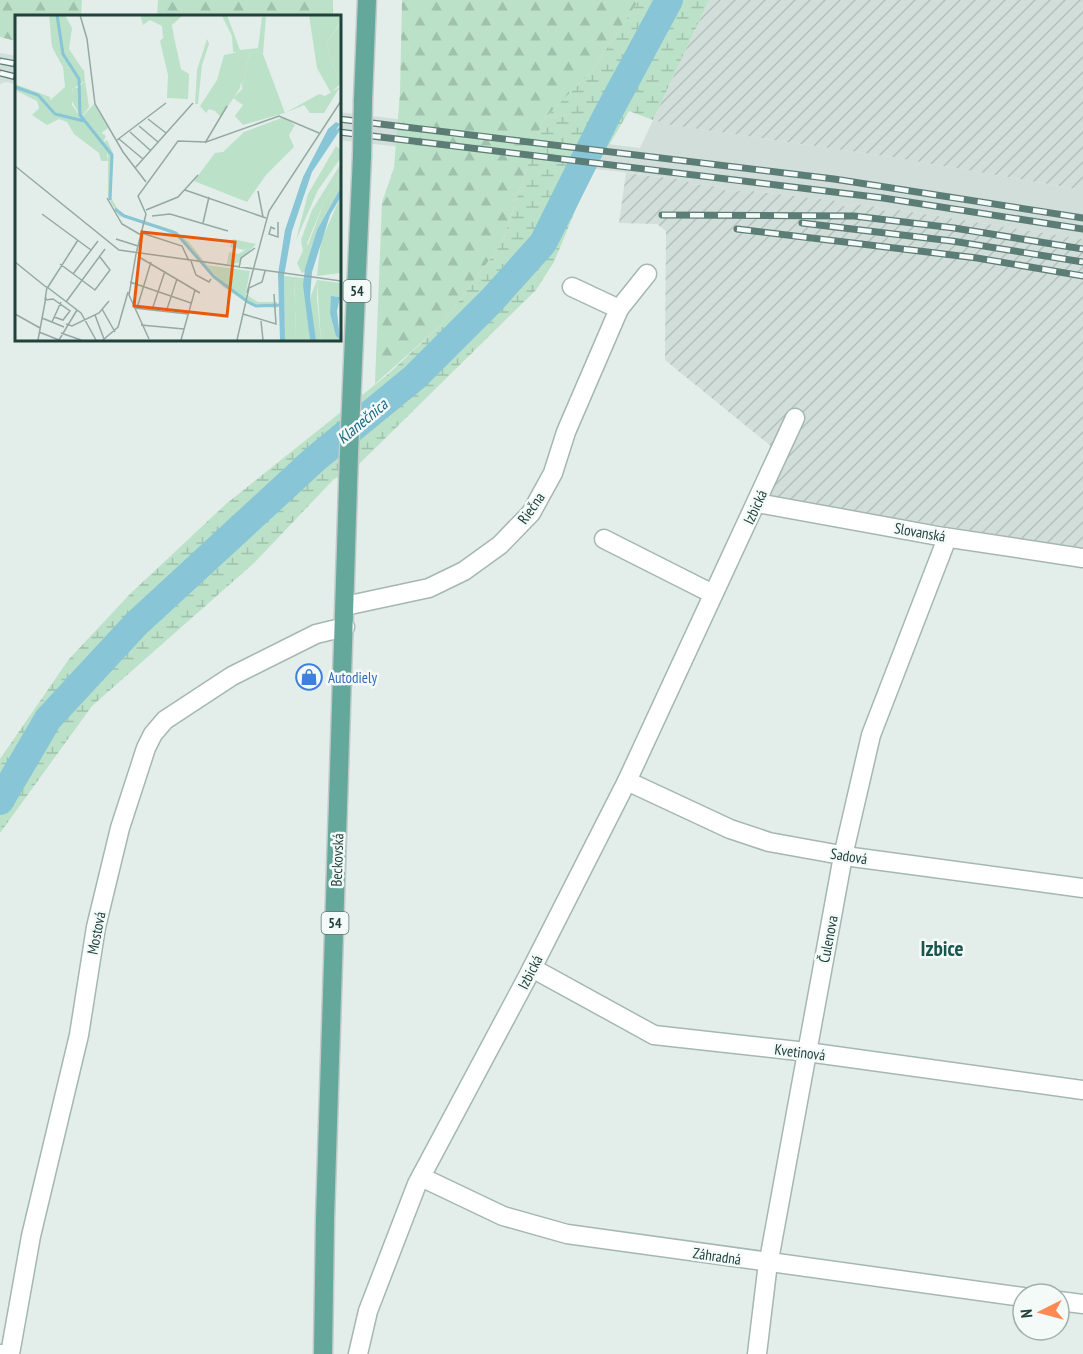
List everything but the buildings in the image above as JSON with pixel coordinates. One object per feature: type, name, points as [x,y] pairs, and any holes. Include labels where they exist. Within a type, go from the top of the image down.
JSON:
[{"type":"main road","name":"Beckovská","points":[[323,1354],[325,1220],[349,453],[367,0]]},
{"type":"street","name":"Riečna","points":[[345,606],[429,588],[464,571],[500,546],[531,513],[553,473],[566,432],[619,309],[647,274]]},
{"type":"street","points":[[572,287],[619,309]]},
{"type":"street","name":"Izbická","points":[[358,1354],[368,1311],[421,1177],[532,968],[627,781],[795,418]]},
{"type":"street","name":"Slovanská","points":[[757,503],[944,537],[1083,558]]},
{"type":"street","name":"Čulenova","points":[[757,1354],[770,1263],[843,856],[872,735],[944,546],[944,537]]},
{"type":"street","points":[[604,539],[713,594]]},
{"type":"street","name":"Mostová","points":[[10,1354],[31,1236],[79,1035],[96,927],[120,828],[146,748],[153,734],[165,720],[232,676],[316,634],[345,627]]},
{"type":"street","name":"Sadová","points":[[627,781],[730,829],[770,842],[843,856],[1083,888]]},
{"type":"street","name":"Kvetinová","points":[[532,968],[654,1035],[807,1052],[1083,1090]]},
{"type":"street","name":"Záhradná","points":[[421,1177],[503,1216],[567,1234],[1011,1295]]},
{"type":"shaded area","points":[[709,0],[1083,0],[1083,190],[891,157],[671,125],[653,120]]},
{"type":"shaded area","points":[[0,53],[15,56],[15,84],[6,82],[0,84]]},
{"type":"shaded area","points":[[340,112],[640,148],[653,120],[671,125],[891,157],[1083,190],[1083,239],[893,209],[886,211],[872,206],[836,205],[828,200],[743,190],[726,191],[721,187],[692,184],[685,180],[340,140]]},
{"type":"shaded area","points":[[626,173],[685,180],[692,184],[721,187],[726,191],[743,190],[836,201],[836,205],[872,206],[886,211],[893,209],[1083,239],[1083,549],[751,494],[772,447],[665,360],[666,231],[657,224],[619,223]]},
{"type":"green space","points":[[0,0],[82,0],[81,15],[15,15],[15,41],[0,37]]},
{"type":"green space","points":[[158,0],[333,0],[333,15],[157,15]]},
{"type":"green space","points":[[402,0],[639,0],[592,71],[543,120],[502,243],[442,324],[375,384],[382,202],[394,168],[400,93]]},
{"type":"green space","points":[[639,0],[709,0],[653,120],[629,111],[586,185],[554,262],[536,290],[353,470],[334,479],[254,563],[92,706],[0,833],[0,759],[69,659],[131,593],[226,504],[386,376],[442,324],[502,243],[543,120],[592,71]]},
{"type":"waterway","name":"Klanečnica","points":[[0,801],[48,719],[136,624],[315,459],[415,377],[492,300],[543,243],[606,117],[669,0]]},
{"type":"railway","points":[[0,61],[15,64]]},
{"type":"railway","points":[[0,73],[15,77]]},
{"type":"railway","points":[[340,119],[834,179],[1083,218]]},
{"type":"railway","points":[[340,132],[883,198],[1083,229]]},
{"type":"railway","points":[[662,215],[854,216],[954,228],[1083,249]]},
{"type":"railway","points":[[802,223],[952,241],[1083,262]]},
{"type":"railway","points":[[737,229],[977,258],[1083,276]]},
{"type":"place","name":"Autodiely","points":[[309,677]]},
{"type":"district","name":"Izbice","points":[[942,948]]}]
